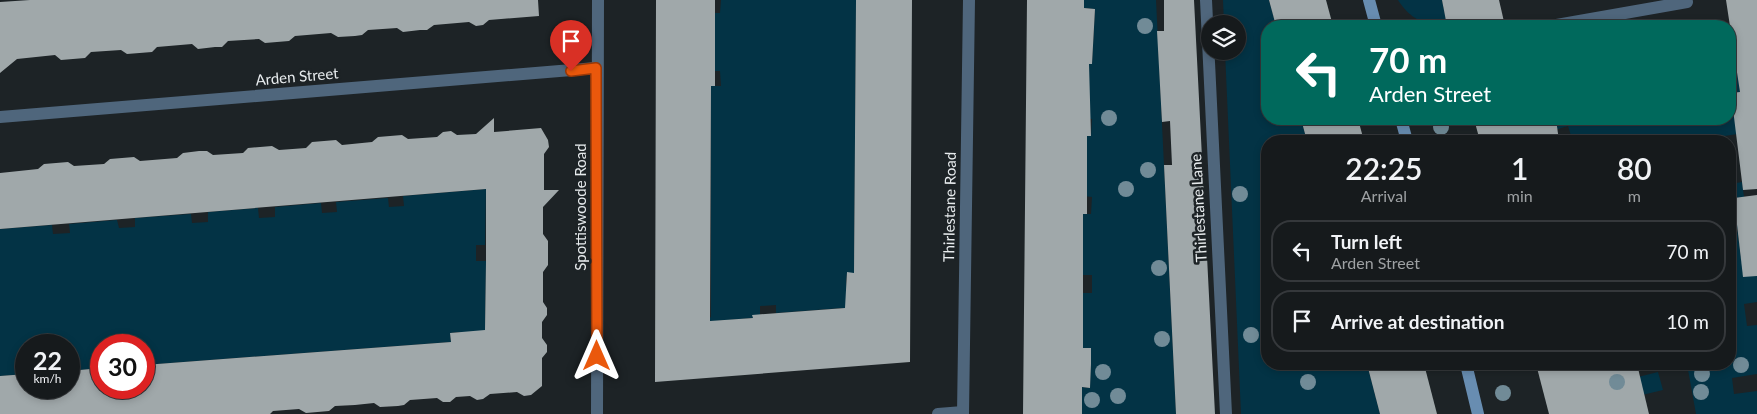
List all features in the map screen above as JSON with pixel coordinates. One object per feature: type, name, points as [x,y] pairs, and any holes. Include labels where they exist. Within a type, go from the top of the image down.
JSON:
[{"type":"street","name":"Spottiswoode Road","points":[[598,0],[596,68],[598,414]]},
{"type":"street","name":"Thirlestane Road","points":[[963,413],[968,0]]},
{"type":"street","name":"Thirlestane Lane","points":[[1206,0],[1226,414]]},
{"type":"street","points":[[1369,0],[1374,20]]},
{"type":"street","points":[[1585,20],[1687,2]]},
{"type":"street","name":"Arden Street","points":[[0,117],[596,68]]},
{"type":"street","points":[[1467,370],[1478,414]]},
{"type":"street","points":[[938,414],[963,413]]},
{"type":"shaded area","points":[[721,0],[856,0],[854,273],[847,273],[846,282],[853,316],[842,308],[776,313],[776,305],[760,306],[760,315],[753,315],[753,318],[716,321],[712,325],[708,319],[711,317],[711,86],[721,86],[720,71],[711,71],[711,13],[720,13]]},
{"type":"shaded area","points":[[1084,0],[1156,0],[1176,414],[1082,414],[1082,387],[1090,388],[1091,348],[1083,348],[1083,293],[1092,293],[1092,275],[1083,275],[1083,214],[1091,214],[1092,197],[1084,196],[1087,153],[1084,152],[1084,136],[1091,136],[1092,119],[1083,118],[1083,64],[1092,64],[1095,9],[1084,8]]},
{"type":"shaded area","points":[[1223,0],[1269,0],[1274,20],[1261,20],[1261,125],[1303,125],[1305,135],[1261,135],[1261,370],[1369,370],[1380,414],[1241,414],[1225,60],[1246,60],[1246,15],[1224,15]]},
{"type":"shaded area","points":[[1398,0],[1442,0],[1446,20],[1419,20],[1404,8]]},
{"type":"shaded area","points":[[1736,57],[1740,92],[1736,93]]},
{"type":"shaded area","points":[[1736,120],[1757,131],[1731,135],[1571,135],[1568,126],[1538,135],[1536,125],[1736,125]]},
{"type":"shaded area","points":[[1742,182],[1744,197],[1736,198],[1736,183]]},
{"type":"shaded area","points":[[486,189],[485,245],[476,245],[476,261],[486,261],[485,327],[493,338],[458,332],[450,333],[451,342],[155,364],[155,334],[90,334],[90,369],[80,370],[80,334],[15,334],[15,375],[0,376],[0,229],[52,225],[53,234],[70,233],[69,224],[117,220],[119,228],[135,227],[135,218],[191,214],[192,223],[208,222],[208,212],[258,208],[259,218],[275,217],[275,207],[321,203],[322,213],[337,212],[336,202],[388,198],[389,207],[404,206],[403,196]]},
{"type":"shaded area","points":[[1757,215],[1737,229],[1741,257],[1757,252],[1757,302],[1744,304],[1747,326],[1757,325],[1757,374],[1732,378],[1734,394],[1757,391],[1757,414],[1696,414],[1688,370],[1736,370],[1736,217]]},
{"type":"shaded area","points":[[1658,372],[1663,390],[1596,406],[1634,378]]},
{"type":"building","points":[[30,0],[538,0],[539,16],[489,20],[483,25],[476,26],[469,22],[434,25],[427,30],[403,32],[397,28],[368,30],[362,35],[355,36],[338,37],[331,33],[295,36],[289,41],[265,43],[259,39],[228,41],[222,47],[198,49],[192,44],[157,47],[152,52],[127,54],[121,50],[91,52],[85,58],[61,60],[55,55],[17,59],[0,73],[0,2]]},
{"type":"building","points":[[656,0],[715,0],[715,86],[711,86],[710,321],[753,318],[752,315],[845,308],[847,272],[854,273],[856,0],[912,0],[910,362],[655,382]]},
{"type":"building","points":[[1027,0],[1084,0],[1084,8],[1095,9],[1092,64],[1089,64],[1091,136],[1087,136],[1087,214],[1083,214],[1083,348],[1091,348],[1091,364],[1090,388],[1082,387],[1082,414],[1023,414]]},
{"type":"building","points":[[1164,0],[1194,0],[1215,414],[1176,414],[1164,165],[1172,165],[1170,121],[1162,122],[1157,31],[1164,31]]},
{"type":"building","points":[[1269,0],[1326,0],[1331,20],[1274,20]]},
{"type":"building","points":[[1442,0],[1499,0],[1504,20],[1446,20]]},
{"type":"building","points":[[1726,0],[1757,0],[1757,189],[1743,190],[1735,125],[1736,92],[1740,92],[1736,66],[1736,20],[1729,20]]},
{"type":"building","points":[[494,118],[494,132],[541,128],[548,140],[549,147],[544,154],[544,190],[559,190],[543,207],[543,234],[548,241],[548,265],[543,272],[543,302],[547,308],[547,315],[542,322],[542,338],[547,345],[547,352],[542,358],[542,386],[531,395],[524,396],[517,392],[490,394],[483,399],[477,400],[470,396],[456,397],[450,402],[443,402],[437,398],[410,400],[404,405],[398,406],[380,407],[374,403],[335,406],[329,411],[306,413],[299,409],[273,411],[270,414],[0,414],[0,376],[15,375],[15,399],[80,399],[80,370],[90,369],[90,399],[155,399],[155,364],[451,342],[450,333],[485,330],[486,189],[0,229],[0,173],[38,169],[44,164],[68,162],[74,166],[104,164],[110,159],[134,157],[140,161],[177,158],[183,153],[199,151],[207,151],[213,155],[243,153],[248,148],[272,146],[279,150],[306,148],[312,142],[336,140],[342,145],[372,142],[378,137],[402,135],[408,139],[437,137],[443,132],[451,131],[457,135],[476,134]]},
{"type":"building","points":[[1303,125],[1360,125],[1362,135],[1305,135]]},
{"type":"building","points":[[1476,125],[1557,125],[1558,135],[1478,135]]},
{"type":"building","points":[[1757,195],[1757,276],[1743,277],[1736,216],[1736,198]]},
{"type":"building","points":[[1369,370],[1426,370],[1437,414],[1380,414]]},
{"type":"building","points":[[1538,370],[1638,370],[1649,414],[1549,414]]},
{"type":"route","points":[[571,71],[596,68],[597,356]]}]
